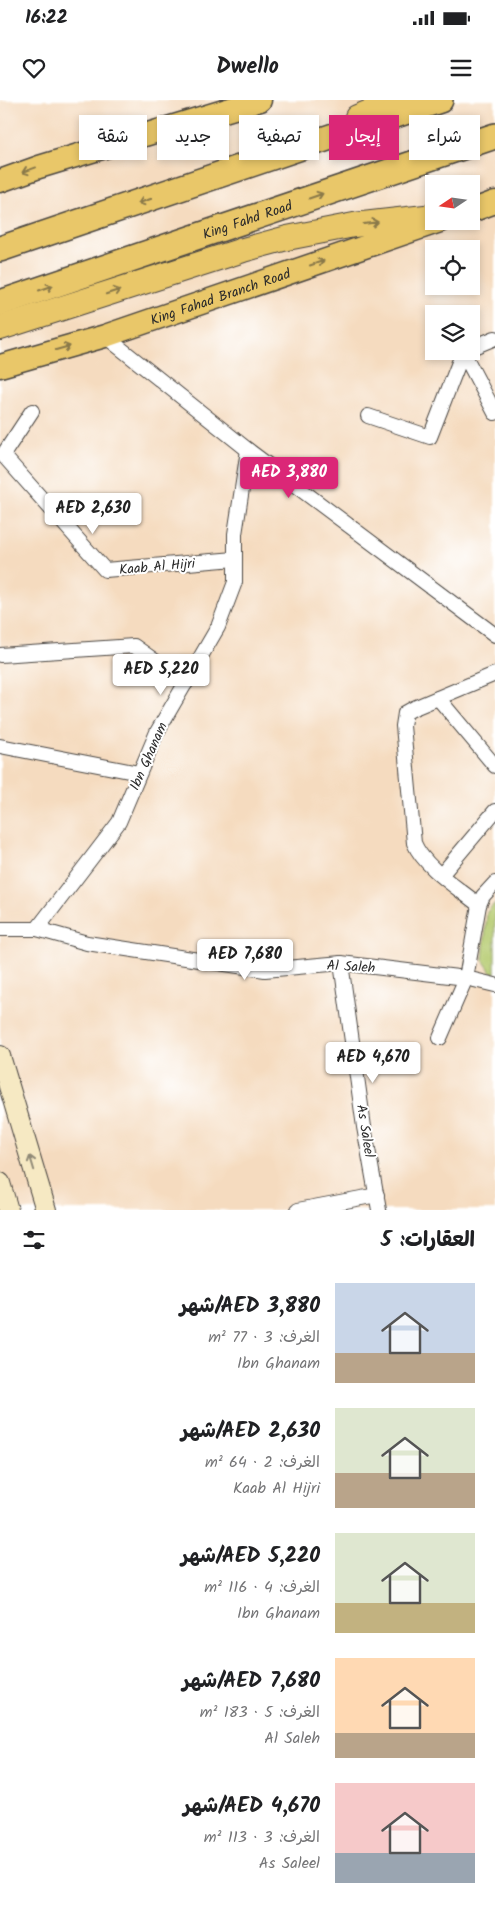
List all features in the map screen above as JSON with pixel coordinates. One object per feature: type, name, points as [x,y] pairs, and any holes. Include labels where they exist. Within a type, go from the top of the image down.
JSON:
[{"type":"highway","points":[[185,187],[399,100]]},
{"type":"highway","points":[[0,249],[440,100]]},
{"type":"highway","name":"King Fahd Road","points":[[0,303],[495,136]]},
{"type":"highway","points":[[0,328],[243,250],[287,238],[354,226],[425,217]]},
{"type":"main road","points":[[0,181],[39,166],[248,102]]},
{"type":"main road","points":[[480,207],[495,202]]},
{"type":"main road","name":"King Fahad Branch Road","points":[[0,363],[105,336],[425,226]]},
{"type":"main road","points":[[0,370],[29,357]]},
{"type":"main road","points":[[0,1056],[46,1210]]},
{"type":"main road","points":[[0,1183],[8,1210]]},
{"type":"street","points":[[105,336],[248,450],[495,636]]},
{"type":"street","points":[[480,345],[495,338]]},
{"type":"street","points":[[368,416],[430,437],[462,360]]},
{"type":"street","points":[[470,360],[495,413]]},
{"type":"street","name":"Kaab Al Hijri","points":[[32,411],[3,455],[105,570],[235,559]]},
{"type":"street","name":"Ibn Ghanam","points":[[37,929],[119,822],[157,732],[218,627],[235,582],[235,534],[248,450]]},
{"type":"street","points":[[0,656],[134,646],[186,683]]},
{"type":"street","points":[[479,905],[418,854],[414,843],[403,726],[406,713],[495,674]]},
{"type":"street","points":[[438,698],[495,766]]},
{"type":"street","points":[[0,746],[139,773]]},
{"type":"street","points":[[442,874],[495,811]]},
{"type":"street","points":[[440,1038],[466,978],[479,905],[483,896],[495,883]]},
{"type":"street","name":"Al Saleh","points":[[0,929],[37,929],[87,942],[265,970],[341,963],[466,978],[495,985]]},
{"type":"street","name":"As Saleel","points":[[341,963],[364,1127],[379,1210]]},
{"type":"street","points":[[298,1210],[376,1195]]},
{"type":"green space","points":[[495,903],[495,973],[492,973],[483,960],[487,912]]}]
